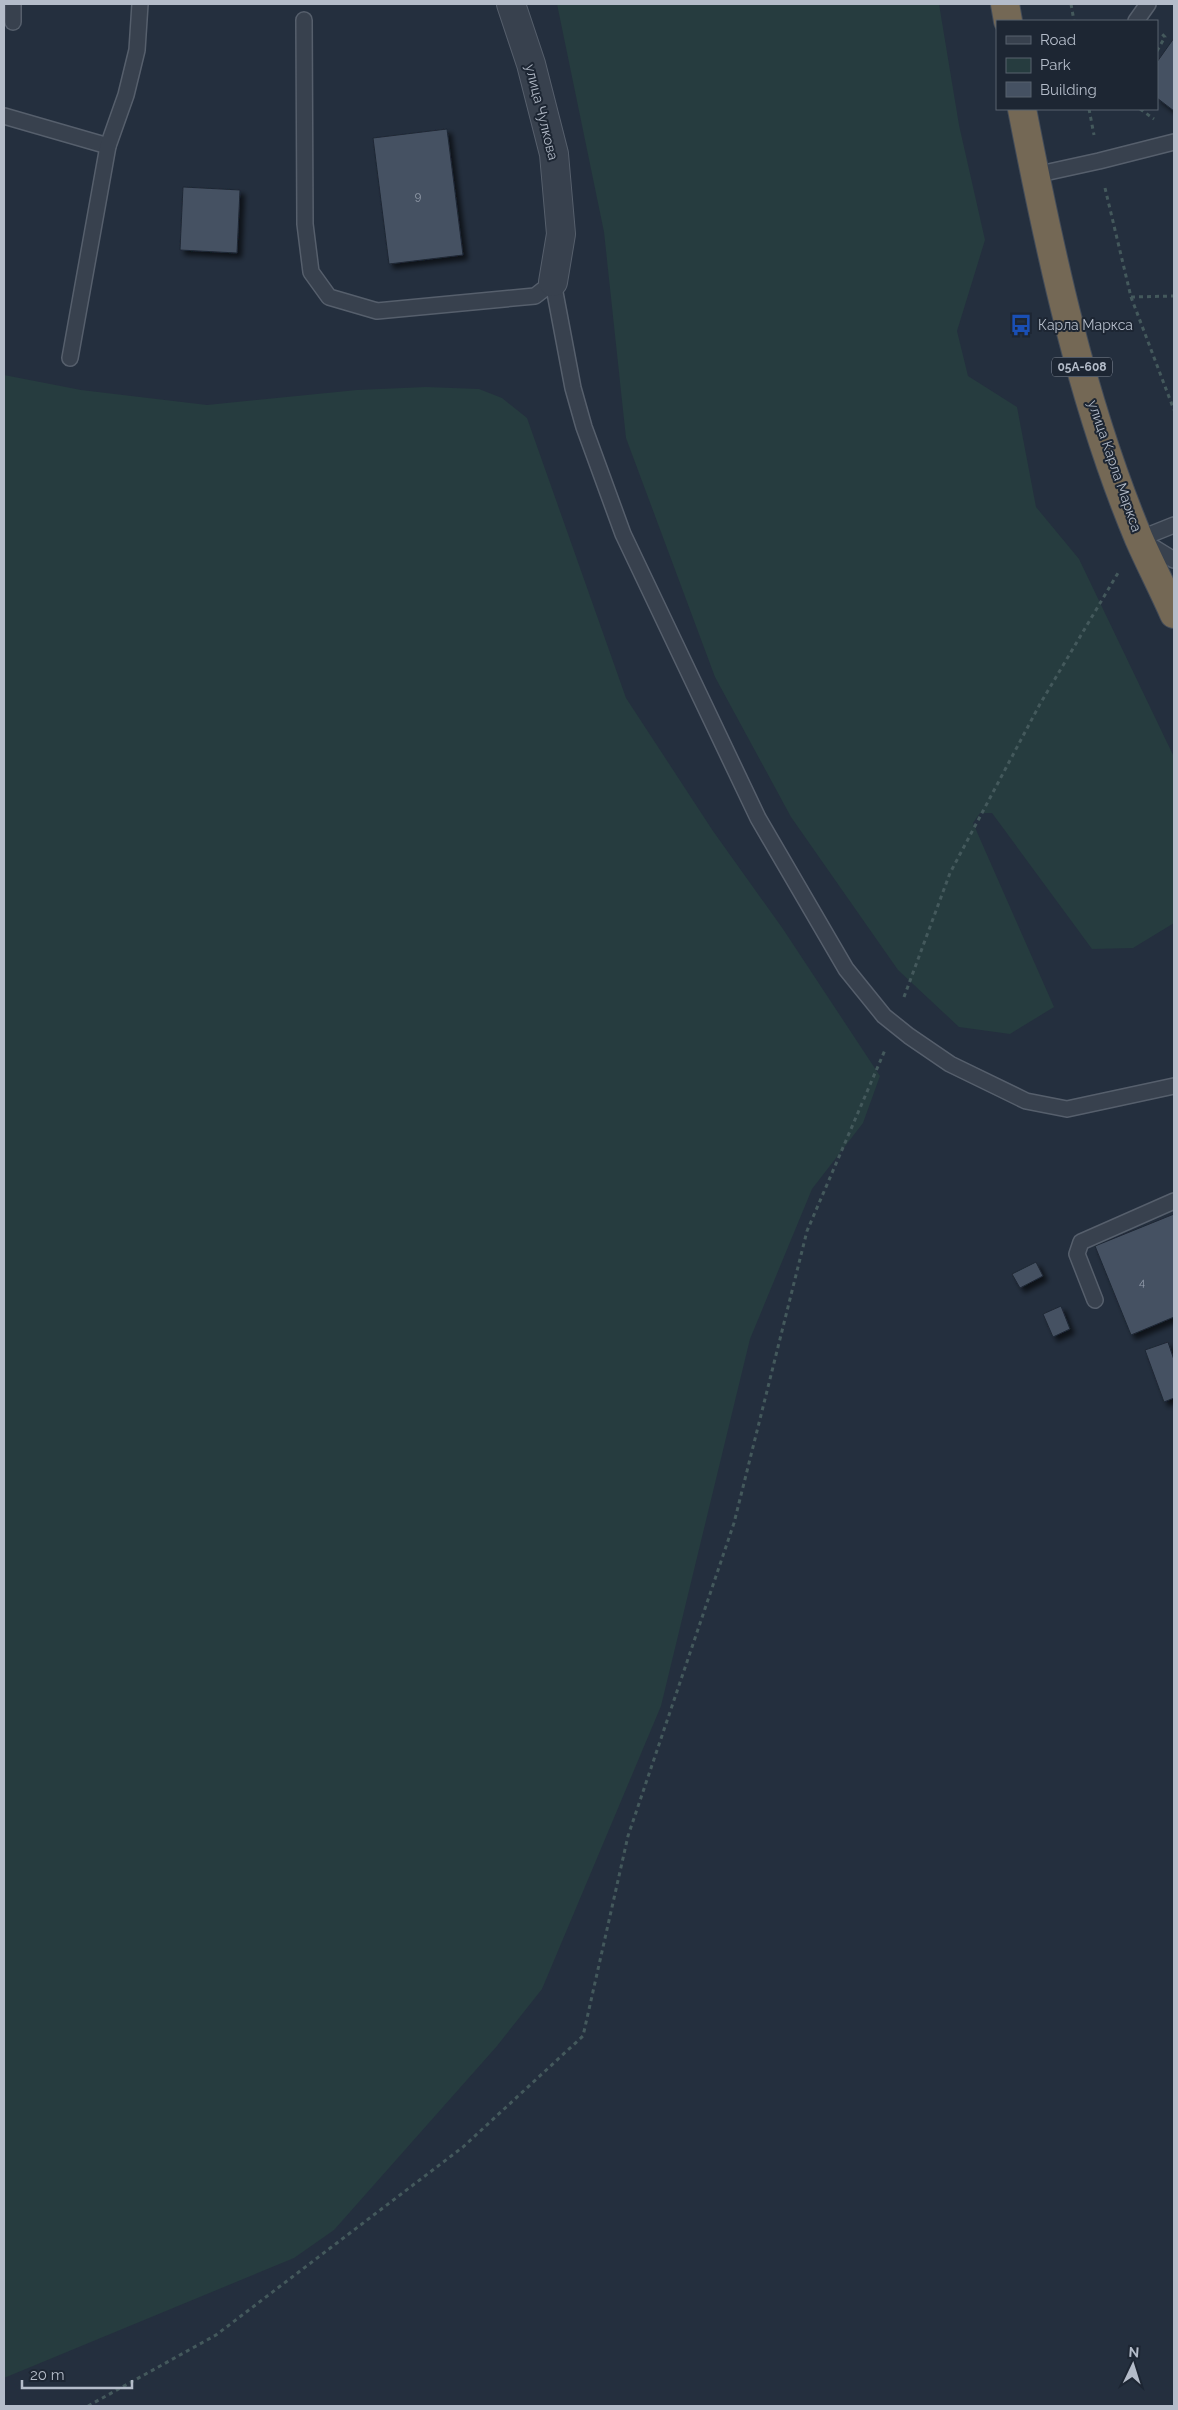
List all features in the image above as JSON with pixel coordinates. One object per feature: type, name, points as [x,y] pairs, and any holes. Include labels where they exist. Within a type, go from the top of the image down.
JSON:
[{"type":"highway","points":[[1005,4],[1008,20]]},
{"type":"highway","name":"улица Карла Маркса","points":[[1022,110],[1066,311],[1104,443],[1139,538],[1174,614]]},
{"type":"street","name":"улица Чулкова","points":[[511,4],[531,64],[554,154],[561,234],[554,282]]},
{"type":"lane","points":[[13,4],[13,22]]},
{"type":"lane","points":[[70,358],[108,146],[126,95],[137,50],[140,4]]},
{"type":"lane","points":[[1137,20],[1148,4]]},
{"type":"lane","points":[[304,20],[306,224],[311,272],[329,296],[377,311],[535,296],[554,282],[573,388],[584,427],[627,542],[758,818],[846,969],[884,1016],[950,1064],[1026,1101],[1067,1109],[1174,1086]]},
{"type":"lane","points":[[4,116],[108,146]]},
{"type":"lane","points":[[1035,175],[1174,142]]},
{"type":"lane","points":[[1139,538],[1174,525]]},
{"type":"lane","points":[[1139,538],[1174,560]]},
{"type":"lane","points":[[1095,1300],[1077,1254],[1081,1242],[1174,1201]]},
{"type":"path","points":[[1071,4],[1074,20]]},
{"type":"path","points":[[1158,49],[1165,37]]},
{"type":"path","points":[[1089,110],[1099,161],[1131,297],[1174,410]]},
{"type":"path","points":[[1131,297],[1174,296]]},
{"type":"path","points":[[88,2406],[216,2335],[463,2147],[583,2036],[628,1836],[734,1523],[807,1231],[894,1024],[950,873],[1040,704],[1139,538]]},
{"type":"green space","points":[[557,4],[939,4],[959,125],[985,240],[957,331],[968,376],[1017,407],[1036,507],[1079,559],[1174,757],[1174,923],[1133,948],[1092,949],[992,813],[980,813],[973,823],[1054,1007],[1010,1034],[959,1027],[898,970],[791,817],[715,677],[626,438],[604,232]]},
{"type":"green space","points":[[4,375],[81,390],[207,405],[357,390],[426,387],[479,389],[502,398],[527,418],[626,698],[713,831],[783,929],[880,1076],[863,1123],[812,1189],[750,1339],[661,1706],[542,1989],[497,2046],[334,2230],[294,2258],[4,2378]]},
{"type":"building","points":[[1174,38],[1174,111],[1158,99],[1158,61]]},
{"type":"building","points":[[447,129],[463,255],[389,264],[373,138]]},
{"type":"building","points":[[183,187],[240,190],[237,253],[180,250]]},
{"type":"building","points":[[1174,1214],[1174,1317],[1131,1335],[1095,1246]]},
{"type":"building","points":[[1036,1262],[1043,1276],[1020,1288],[1012,1274]]},
{"type":"building","points":[[1061,1306],[1070,1329],[1053,1337],[1043,1314]]},
{"type":"building","points":[[1168,1342],[1174,1360],[1174,1398],[1164,1402],[1145,1350]]},
{"type":"place","name":"Карла Маркса","points":[[1021,325]]}]
